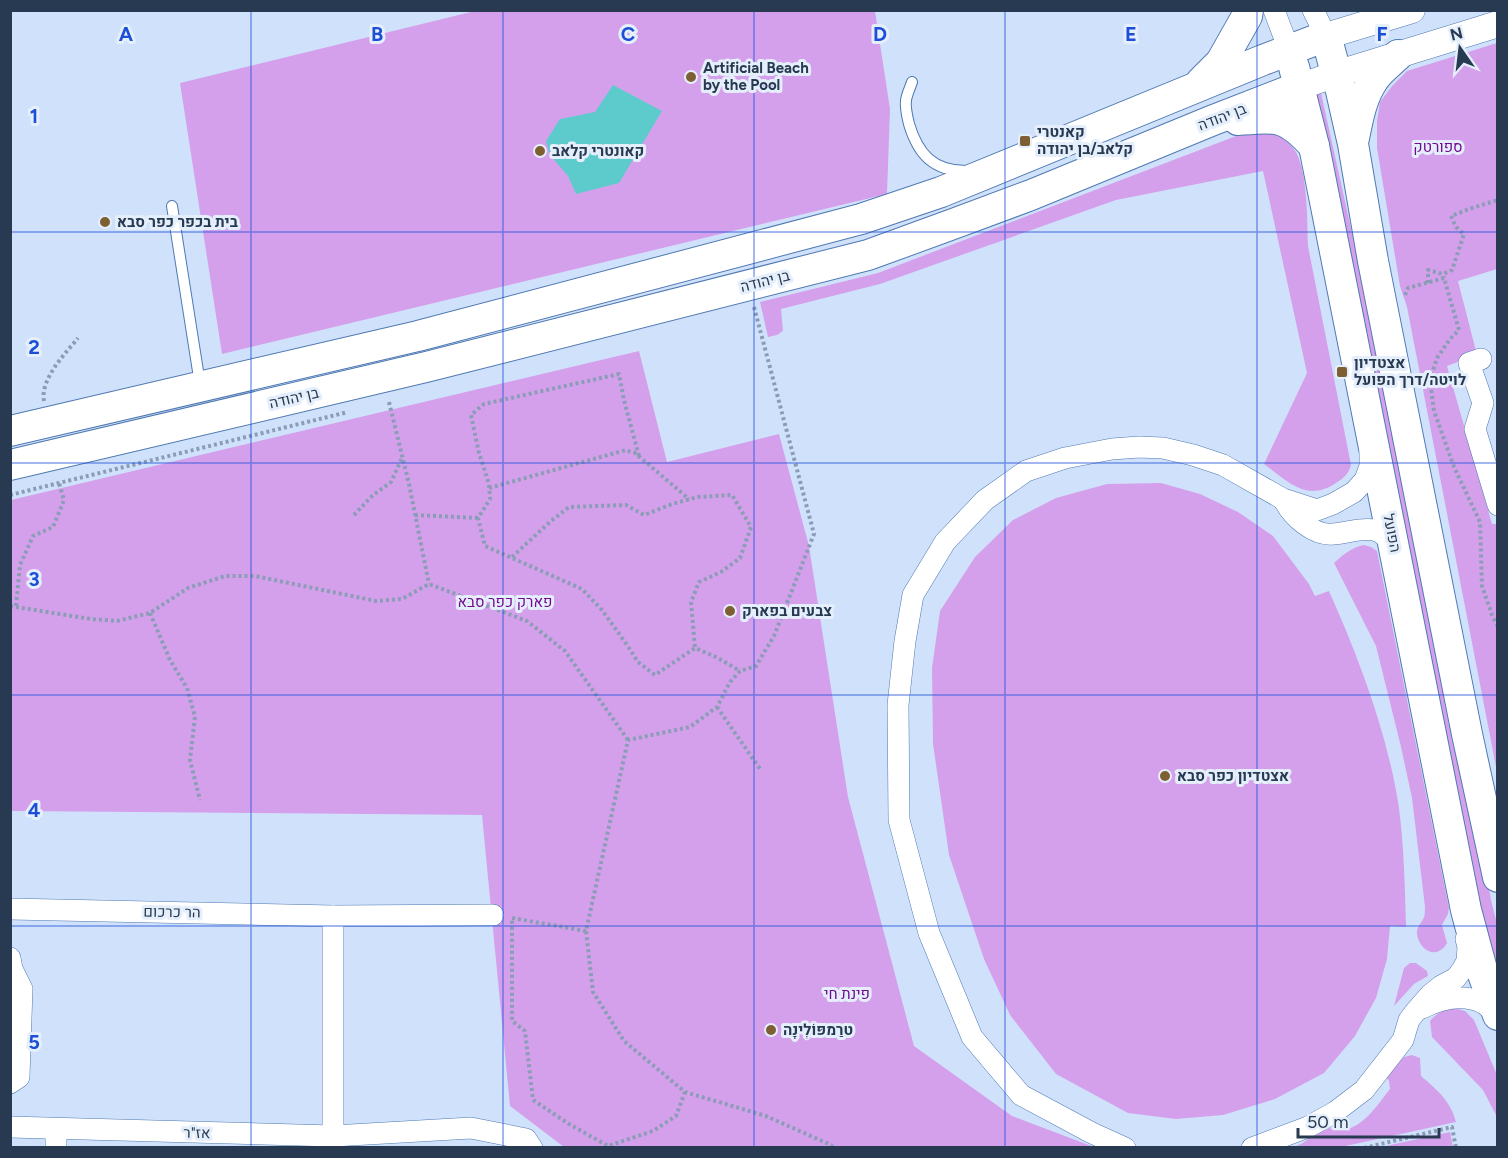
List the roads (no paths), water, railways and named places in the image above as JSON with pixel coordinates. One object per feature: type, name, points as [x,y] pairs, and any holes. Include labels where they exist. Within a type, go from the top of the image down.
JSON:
[{"type":"main road","points":[[1193,89],[1221,62],[1247,16],[1248,10]]},
{"type":"main road","points":[[10,431],[417,336],[861,219],[941,192],[1289,50],[1319,23],[1336,74],[1353,144],[1375,272],[1497,877]]},
{"type":"main road","name":"הפועל","points":[[1289,50],[1314,146],[1466,910],[1497,1016]]},
{"type":"main road","points":[[1353,144],[1360,110],[1374,79],[1398,55]]},
{"type":"main road","name":"בן יהודה","points":[[10,465],[426,367],[868,255],[1020,199],[1299,87]]},
{"type":"main road","points":[[1211,121],[1271,117],[1289,123],[1314,146]]},
{"type":"street","points":[[1274,10],[1289,50]]},
{"type":"street","points":[[1319,23],[1412,10]]},
{"type":"street","name":"בן יהודה","points":[[1299,87],[1497,24]]},
{"type":"street","points":[[1481,359],[1469,363],[1483,403],[1475,429],[1497,505]]},
{"type":"street","points":[[1125,1148],[1021,1095],[972,1037],[929,933],[899,820],[898,705],[913,595],[945,542],[966,518],[985,500],[1026,471],[1065,458],[1112,449],[1163,448],[1193,454],[1223,465],[1283,499],[1317,510],[1354,492],[1365,480],[1370,466],[1369,421]]},
{"type":"street","points":[[1283,499],[1291,512],[1318,532],[1331,534],[1371,529],[1382,532],[1389,539],[1395,551]]},
{"type":"street","name":"הר כרכום","points":[[10,909],[333,916],[493,915]]},
{"type":"street","points":[[1252,1148],[1308,1127],[1335,1112],[1364,1090],[1403,1040],[1409,1020],[1416,1011],[1430,994],[1456,978],[1467,962],[1466,910]]},
{"type":"street","points":[[333,916],[333,1136]]},
{"type":"street","points":[[10,958],[12,969],[22,989],[20,1077],[10,1083]]},
{"type":"street","points":[[1416,1011],[1455,997],[1484,1003],[1497,1016]]},
{"type":"street","name":"אז\"ר","points":[[10,1127],[56,1138],[333,1136],[471,1128],[529,1143]]},
{"type":"lane","points":[[912,82],[906,101],[907,117],[919,149],[930,161],[943,168],[957,171],[1005,166]]},
{"type":"lane","points":[[172,206],[200,387]]},
{"type":"place","name":"Artificial Beach by the Pool","points":[[691,77]]},
{"type":"place","name":"קאנטרי קלאב/בן יהודה","points":[[1025,141]]},
{"type":"place","name":"קאונטרי קלאב","points":[[540,151]]},
{"type":"place","name":"בית בכפר כפר סבא","points":[[105,222]]},
{"type":"place","name":"אצטדיון לויטה/דרך הפועל","points":[[1342,372]]},
{"type":"place","name":"צבעים בפארק","points":[[730,611]]},
{"type":"place","name":"אצטדיון כפר סבא","points":[[1165,776]]},
{"type":"place","name":"טרַמפּוֹלִינָה","points":[[771,1030]]},
{"type":"park label","name":"ספורטק","points":[[1438,147]]},
{"type":"park label","name":"פארק כפר סבא","points":[[505,602]]},
{"type":"park label","name":"פינת חי","points":[[847,994]]}]
